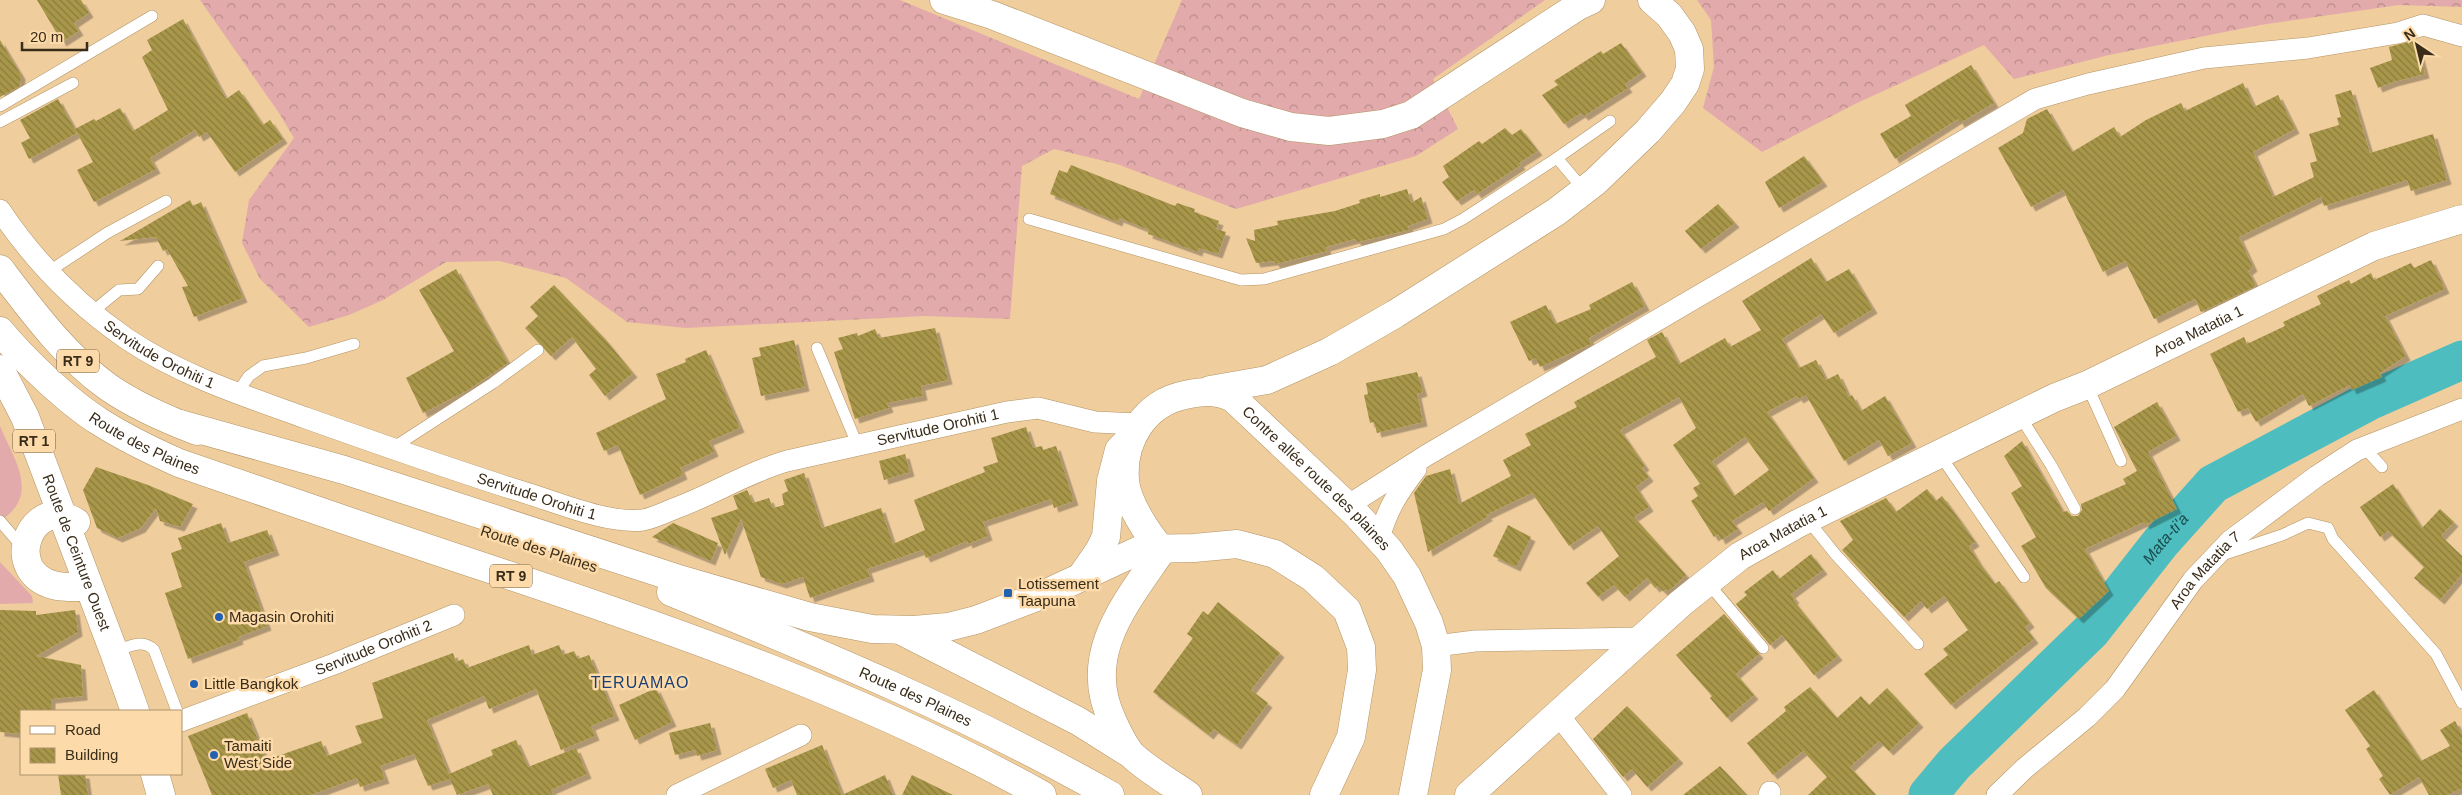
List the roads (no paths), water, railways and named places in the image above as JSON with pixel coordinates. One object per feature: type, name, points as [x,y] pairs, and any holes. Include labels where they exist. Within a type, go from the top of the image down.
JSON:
[{"type":"main road","points":[[944,0],[992,15],[1263,120],[1311,131],[1329,131],[1383,124],[1411,115],[1578,6],[1591,0]]},
{"type":"main road","points":[[1209,391],[1268,380],[1329,352],[1395,314],[1585,191],[1617,162],[1660,116],[1685,84],[1690,69],[1689,50],[1682,33],[1669,15],[1652,0]]},
{"type":"main road","name":"Aroa Matatia 1","points":[[1475,793],[1557,713],[1707,582],[1740,556],[1807,519],[2326,268],[2374,246],[2462,219]]},
{"type":"main road","name":"Route des Plaines","points":[[0,269],[38,318],[73,356],[108,387],[180,424],[356,489],[670,592],[823,654],[971,721],[1110,795]]},
{"type":"main road","name":"Route des Plaines","points":[[0,331],[18,353],[99,422],[171,459],[634,617],[742,657],[926,734],[1042,795]]},
{"type":"main road","name":"Route de Ceinture Ouest","points":[[0,369],[25,417],[135,710]]},
{"type":"main road","name":"Contre allée route des plaines","points":[[1162,550],[1150,538],[1125,482],[1125,460],[1135,431],[1158,404],[1169,398],[1209,391],[1221,392],[1233,398],[1348,506],[1379,538],[1407,576],[1430,623],[1436,646],[1437,670],[1413,795]]},
{"type":"main road","points":[[180,424],[344,470],[682,580],[779,608],[872,630],[948,627],[976,620],[1040,596],[1142,549],[1162,550],[1237,544],[1275,554],[1313,578],[1347,610],[1361,647],[1360,693],[1351,737],[1324,795]]},
{"type":"main road","points":[[1081,577],[1106,537],[1111,481],[1119,450],[1135,431]]},
{"type":"main road","points":[[61,515],[47,518],[35,526],[28,535],[25,550],[29,566],[44,581],[67,586],[88,587]]},
{"type":"main road","name":"RT 1","points":[[61,515],[79,524],[89,540],[116,619],[114,652]]},
{"type":"main road","points":[[1132,755],[1108,712],[1104,698],[1101,662],[1116,619],[1162,550]]},
{"type":"main road","points":[[900,630],[1078,721],[1132,755],[1188,795]]},
{"type":"main road","points":[[154,775],[161,795]]},
{"type":"street","points":[[1348,506],[1427,455],[2035,99],[2088,84],[2204,58],[2308,48],[2398,33],[2423,25],[2462,36]]},
{"type":"street","name":"Servitude Orohiti 1","points":[[0,210],[48,272],[91,313],[152,354],[209,383],[435,464],[596,514],[624,520],[642,520],[690,503],[772,465],[857,444],[1007,412],[1038,408],[1135,431]]},
{"type":"street","name":"Aroa Matatia 7","points":[[1997,795],[2025,768],[2081,722],[2115,689],[2193,580],[2230,541],[2317,476],[2364,447],[2462,408]]},
{"type":"street","points":[[1379,538],[1387,512],[1398,491],[1427,455]]},
{"type":"street","name":"Servitude Orohiti 2","points":[[182,721],[334,664],[454,615]]},
{"type":"street","points":[[1436,646],[1475,641],[1643,638]]},
{"type":"street","points":[[1557,713],[1621,795]]},
{"type":"street","points":[[677,795],[801,735]]},
{"type":"lane","points":[[0,106],[152,16]]},
{"type":"lane","points":[[0,122],[73,83]]},
{"type":"lane","points":[[1029,219],[1241,280],[1264,278],[1444,229],[1557,158],[1610,121]]},
{"type":"lane","points":[[1557,158],[1585,191]]},
{"type":"lane","points":[[48,272],[107,233],[166,201]]},
{"type":"lane","points":[[91,313],[119,290],[138,289],[158,266]]},
{"type":"lane","points":[[237,394],[249,376],[263,366],[306,358],[354,344]]},
{"type":"lane","points":[[817,348],[857,444]]},
{"type":"lane","points":[[391,449],[493,384],[538,350]]},
{"type":"lane","points":[[2087,385],[2121,461]]},
{"type":"lane","points":[[2020,416],[2051,465],[2075,510]]},
{"type":"lane","points":[[2364,447],[2382,467]]},
{"type":"lane","points":[[1940,455],[2024,577]]},
{"type":"lane","points":[[1807,519],[1836,555],[1918,644]]},
{"type":"lane","points":[[0,522],[25,550]]},
{"type":"lane","points":[[2213,557],[2282,535],[2308,522],[2328,528],[2333,539],[2436,654],[2462,703]]},
{"type":"lane","points":[[1707,582],[1763,648]]},
{"type":"lane","points":[[114,652],[140,643],[148,645],[154,650],[177,710]]},
{"type":"waterway","name":"Mata-ti'a","points":[[1928,795],[1954,764],[2091,631],[2161,542],[2213,484],[2369,401],[2462,360]]},
{"type":"place","name":"Lotissement Taapuna","points":[[1008,593]]},
{"type":"place","name":"Magasin Orohiti","points":[[219,617]]},
{"type":"place","name":"Little Bangkok","points":[[194,684]]},
{"type":"place","name":"Tamaiti West Side","points":[[214,755]]},
{"type":"district","name":"TERUAMAO","points":[[640,682]]}]
